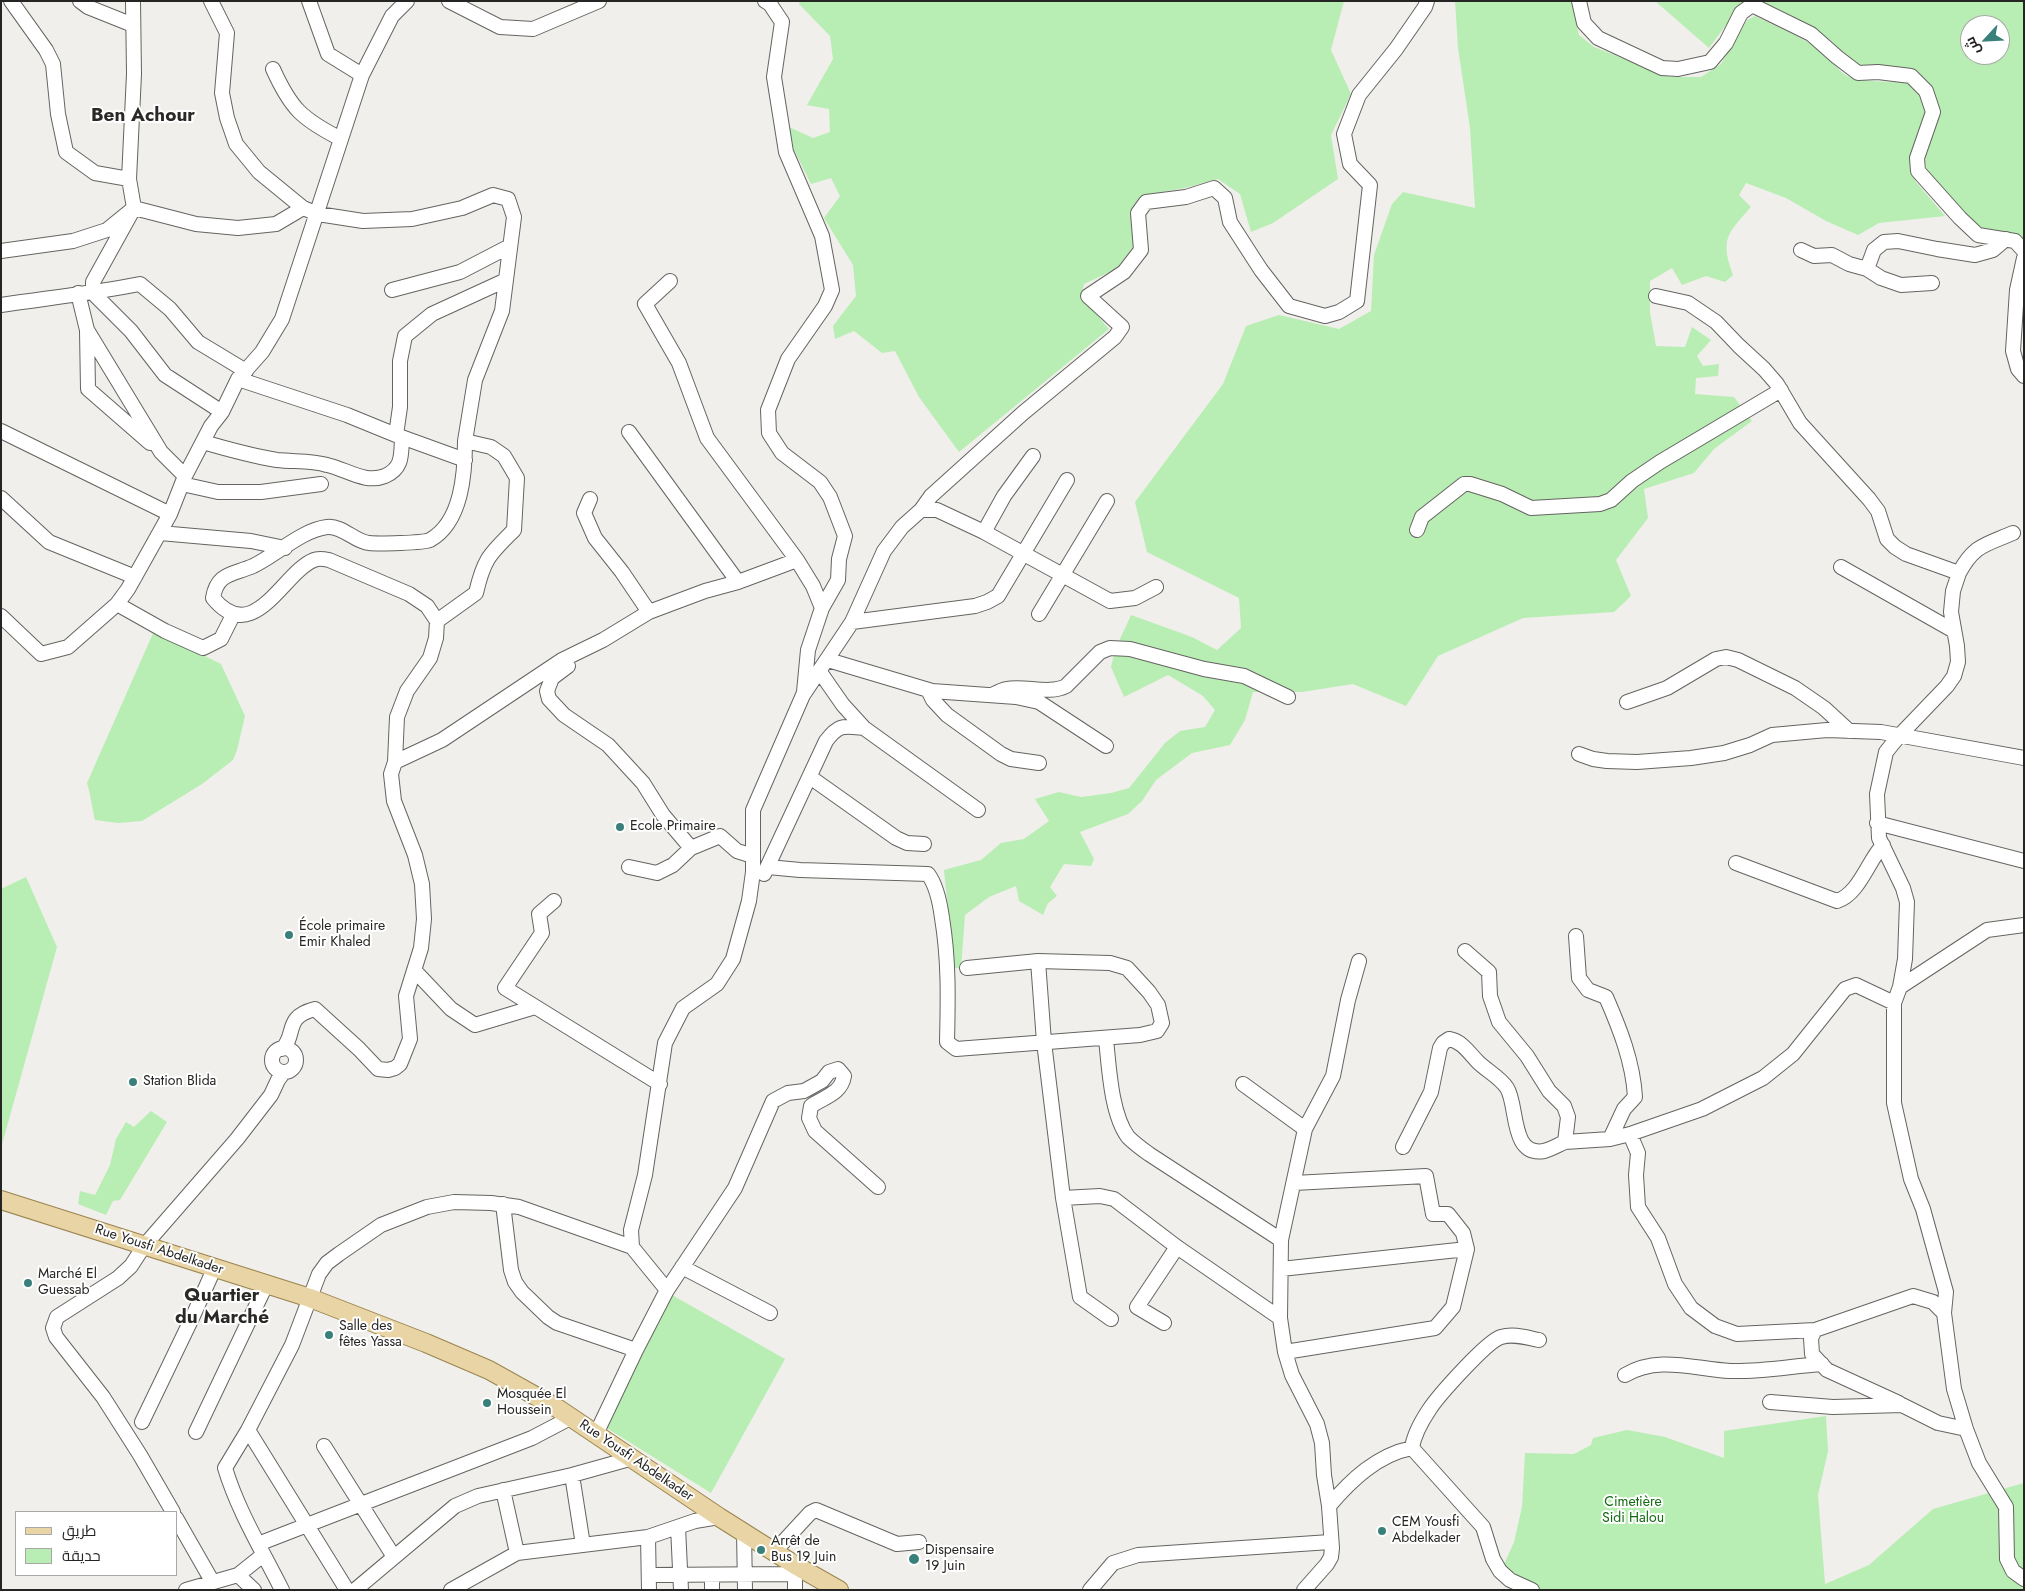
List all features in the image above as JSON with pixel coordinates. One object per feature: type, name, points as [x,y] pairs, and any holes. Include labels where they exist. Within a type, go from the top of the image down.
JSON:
[{"type":"main road","name":"Rue Yousfi Abdelkader","points":[[1,1200],[310,1298],[426,1343],[489,1370],[572,1418],[719,1517],[744,1531],[795,1569],[839,1590]]},
{"type":"street","points":[[11,1],[46,50],[52,64],[58,114],[66,152],[95,173],[129,179]]},
{"type":"street","points":[[80,1],[88,7],[133,25]]},
{"type":"street","points":[[133,1],[134,74],[129,179],[134,208],[93,282],[93,293],[131,331],[165,375],[222,412]]},
{"type":"street","points":[[172,1511],[103,1396],[56,1337],[53,1328],[57,1317],[118,1278],[131,1266],[144,1246],[237,1139],[271,1095],[279,1074],[272,1059],[275,1052],[286,1046],[290,1028],[304,1012],[315,1009],[378,1069],[388,1070],[400,1064],[410,1039],[406,996],[421,948],[424,919],[422,884],[415,855],[394,801],[391,774],[395,762],[397,717],[407,691],[430,658],[436,638],[437,622],[427,606],[410,594],[329,560],[316,558],[306,564],[273,598],[246,614],[233,615],[220,608],[213,598],[215,586],[220,578],[264,561],[311,531],[328,526],[344,531],[367,543],[429,540],[446,526],[456,511],[465,460],[465,441],[475,380],[502,311],[514,217],[508,198],[493,195],[462,208],[412,219],[363,221],[316,214],[303,208],[259,172],[236,144],[227,118],[222,93],[227,33],[211,1]]},
{"type":"street","points":[[309,1],[328,54],[362,75]]},
{"type":"street","points":[[1,616],[41,654],[68,647],[117,604],[135,577],[170,514],[184,480],[211,426],[222,412],[242,375],[262,352],[282,319],[362,75],[392,16],[407,1]]},
{"type":"street","points":[[449,1],[500,27],[533,29],[599,1]]},
{"type":"street","points":[[764,1],[770,4],[782,22],[774,77],[786,152],[822,236],[832,290],[825,306],[788,359],[768,410],[769,433],[782,453],[820,482],[830,497],[845,536],[839,560],[838,580],[822,608],[808,650],[803,695]]},
{"type":"street","points":[[632,1247],[631,1230],[645,1176],[665,1043],[683,1008],[717,984],[733,959],[749,901],[754,872],[753,810],[803,695],[852,622],[884,551],[902,527],[920,510],[931,496],[1023,413],[1115,337],[1122,327],[1088,296],[1124,272],[1141,250],[1138,213],[1146,202],[1186,198],[1214,188],[1225,198],[1230,222],[1261,270],[1289,306],[1325,316],[1339,312],[1357,301],[1370,185],[1350,164],[1344,134],[1359,95],[1396,49],[1425,7],[1427,1]]},
{"type":"street","points":[[1579,1],[1584,24],[1598,38],[1662,68],[1678,69],[1710,62],[1726,43],[1741,13],[1752,5],[1811,34],[1837,58],[1858,73],[1878,72],[1911,76],[1926,91],[1933,112],[1917,158],[1918,171],[1960,218],[1978,235],[2015,241],[2024,251]]},
{"type":"street","points":[[273,69],[284,93],[301,115],[314,125],[341,139]]},
{"type":"street","points":[[134,208],[196,224],[238,228],[276,224],[303,208]]},
{"type":"street","points":[[1,251],[73,241],[107,230],[134,208]]},
{"type":"street","points":[[1867,269],[1874,250],[1884,242],[1898,241],[1974,255],[1993,250],[2006,239]]},
{"type":"street","points":[[392,290],[460,272],[510,246]]},
{"type":"street","points":[[1801,250],[1814,256],[1832,255],[1849,264],[1867,269],[1881,278],[1901,285],[1932,283]]},
{"type":"street","points":[[2024,258],[2017,290],[2014,350],[2018,369],[2024,376]]},
{"type":"street","points":[[203,442],[278,460],[326,464],[360,476],[375,479],[387,475],[398,467],[401,457],[399,436],[400,361],[405,336],[432,314],[506,280]]},
{"type":"street","points":[[670,281],[645,304],[679,363],[707,438],[797,560],[813,586],[822,608]]},
{"type":"street","points":[[1,305],[78,293],[93,293],[140,284],[170,309],[198,342],[242,375],[465,460]]},
{"type":"street","points":[[78,293],[87,330],[88,389],[161,452]]},
{"type":"street","points":[[1656,296],[1688,303],[1704,313],[1764,369],[1781,390],[1800,423],[1869,498],[1878,511],[1883,531],[1891,543],[1906,554],[1959,573]]},
{"type":"street","points":[[87,330],[161,452],[184,480],[218,492],[261,492],[321,484]]},
{"type":"street","points":[[1417,530],[1422,517],[1464,484],[1470,484],[1502,494],[1531,508],[1600,504],[1611,500],[1632,481],[1660,462],[1781,390]]},
{"type":"street","points":[[1,431],[170,514]]},
{"type":"street","points":[[629,432],[738,582]]},
{"type":"street","points":[[437,622],[476,593],[481,572],[488,557],[514,530],[517,478],[504,456],[491,447],[465,441]]},
{"type":"street","points":[[984,532],[1004,496],[1033,456]]},
{"type":"street","points":[[852,622],[975,606],[998,596],[1067,480]]},
{"type":"street","points":[[1,498],[49,542],[135,577]]},
{"type":"street","points":[[590,499],[584,513],[596,538],[649,612]]},
{"type":"street","points":[[1039,614],[1107,501]]},
{"type":"street","points":[[920,510],[938,510],[984,532],[1110,601],[1135,598],[1156,587]]},
{"type":"street","points":[[160,532],[251,541],[285,548]]},
{"type":"street","points":[[2013,533],[1979,547],[1968,557],[1959,573],[1953,591],[1950,612],[1957,646],[1958,662],[1954,676],[1886,752],[1881,768],[1877,794],[1877,824],[1879,838],[1904,888],[1907,902],[1905,960],[1900,987],[1894,1003],[1894,1102],[1911,1179],[1923,1209],[1946,1292],[1944,1313],[1954,1389],[1979,1463],[2006,1507],[2008,1559],[2013,1571],[2024,1579]]},
{"type":"street","points":[[244,570],[256,557],[258,551],[251,541]]},
{"type":"street","points":[[395,762],[442,740],[562,660],[596,644],[649,612],[797,560]]},
{"type":"street","points":[[1840,567],[1954,631]]},
{"type":"street","points":[[117,604],[165,631],[203,648],[221,638],[233,615]]},
{"type":"street","points":[[596,644],[552,678],[547,691],[549,699],[564,715],[608,745],[643,783],[663,815],[691,848]]},
{"type":"street","points":[[992,695],[1005,689],[1059,690],[1066,686],[1100,652],[1110,648],[1130,649],[1244,676],[1288,697]]},
{"type":"street","points":[[1627,702],[1667,688],[1716,659],[1726,658],[1738,660],[1794,688],[1824,708],[1849,731]]},
{"type":"street","points":[[828,660],[928,690],[1016,697],[1040,702],[1106,746]]},
{"type":"street","points":[[820,672],[843,705],[864,728],[978,810]]},
{"type":"street","points":[[928,690],[933,700],[947,715],[1001,754],[1011,760],[1039,763]]},
{"type":"street","points":[[749,901],[768,867],[826,741],[840,726],[864,728]]},
{"type":"street","points":[[1579,754],[1607,761],[1638,762],[1690,758],[1724,753],[1750,745],[1772,735],[1827,730],[1881,732],[2024,758]]},
{"type":"street","points":[[810,776],[896,838],[907,843],[924,844]]},
{"type":"street","points":[[1877,824],[2024,861]]},
{"type":"street","points":[[629,867],[657,873],[672,866],[691,848],[720,836],[737,851],[753,856]]},
{"type":"street","points":[[1736,863],[1837,901],[1842,900],[1854,888],[1863,877],[1872,858],[1883,845]]},
{"type":"street","points":[[768,867],[800,870],[928,874],[932,879],[940,906],[948,953],[947,1042],[956,1050],[1140,1035],[1157,1031],[1162,1023],[1158,1005],[1149,992],[1127,968],[1110,962],[1038,961],[967,968]]},
{"type":"street","points":[[554,901],[539,914],[542,933],[505,988],[660,1084]]},
{"type":"street","points":[[1900,987],[1987,930],[2024,925]]},
{"type":"street","points":[[1576,936],[1579,978],[1588,990],[1606,996],[1618,1024],[1634,1075],[1635,1097],[1624,1109],[1610,1138]]},
{"type":"street","points":[[1465,950],[1489,972],[1490,996],[1499,1022],[1527,1056],[1549,1091],[1564,1106],[1568,1117],[1565,1142]]},
{"type":"street","points":[[1038,961],[1044,1042],[1063,1198],[1080,1296],[1111,1319]]},
{"type":"street","points":[[1304,1590],[1331,1557],[1329,1506],[1320,1434],[1292,1375],[1284,1352],[1280,1318],[1281,1240],[1305,1129],[1333,1076],[1358,961]]},
{"type":"street","points":[[414,970],[451,1009],[475,1025],[536,1007]]},
{"type":"street","points":[[1403,1147],[1431,1092],[1440,1048],[1449,1039],[1455,1040],[1464,1047],[1479,1064],[1507,1088],[1520,1138],[1528,1148],[1534,1151],[1544,1151],[1565,1142],[1610,1138],[1630,1134],[1702,1109],[1763,1078],[1793,1054],[1845,989],[1856,985],[1894,1003]]},
{"type":"street","points":[[1106,1039],[1112,1090],[1123,1129],[1130,1138],[1149,1154],[1281,1240]]},
{"type":"street","points":[[279,1074],[292,1069],[295,1063],[295,1056],[286,1046]]},
{"type":"street","points":[[596,1434],[667,1290],[735,1188],[773,1101],[788,1093],[804,1091],[822,1081],[830,1072],[838,1069],[844,1076],[843,1084],[838,1091],[811,1106],[809,1118],[815,1131],[878,1186]]},
{"type":"street","points":[[1243,1084],[1305,1129]]},
{"type":"street","points":[[1630,1134],[1638,1153],[1636,1175],[1638,1207],[1658,1238],[1675,1284],[1691,1308],[1715,1326],[1737,1334],[1816,1330],[1913,1296],[1933,1302],[1944,1313]]},
{"type":"street","points":[[1284,1352],[1435,1328],[1453,1307],[1467,1248],[1463,1233],[1448,1214],[1433,1214],[1426,1176],[1294,1183]]},
{"type":"street","points":[[1063,1198],[1100,1196],[1114,1199],[1177,1247],[1280,1318]]},
{"type":"street","points":[[282,1590],[229,1482],[225,1468],[248,1430],[292,1346],[319,1274],[327,1264],[368,1233],[413,1211],[454,1202],[503,1204],[519,1207],[632,1247],[667,1290]]},
{"type":"street","points":[[503,1204],[511,1270],[515,1282],[522,1292],[557,1323],[636,1350]]},
{"type":"street","points":[[1164,1323],[1138,1307],[1177,1247]]},
{"type":"street","points":[[1281,1269],[1467,1248]]},
{"type":"street","points":[[682,1267],[770,1313]]},
{"type":"street","points":[[142,1422],[214,1268]]},
{"type":"street","points":[[196,1432],[266,1285]]},
{"type":"street","points":[[1816,1330],[1811,1338],[1812,1354],[1827,1370],[1938,1423],[1966,1429]]},
{"type":"street","points":[[1412,1448],[1414,1437],[1429,1409],[1483,1349],[1501,1337],[1516,1336],[1540,1340]]},
{"type":"street","points":[[1625,1375],[1635,1369],[1669,1364],[1731,1371],[1822,1364]]},
{"type":"street","points":[[1770,1402],[1833,1407],[1902,1405]]},
{"type":"street","points":[[186,1590],[238,1575],[261,1550],[307,1526],[532,1438],[572,1418]]},
{"type":"street","points":[[248,1430],[346,1590]]},
{"type":"street","points":[[324,1446],[394,1557]]},
{"type":"street","points":[[1329,1506],[1350,1481],[1400,1450],[1412,1448]]},
{"type":"street","points":[[1412,1448],[1483,1527],[1493,1559],[1500,1571],[1510,1580],[1532,1590]]},
{"type":"street","points":[[355,1590],[454,1506],[478,1496],[572,1475],[633,1458]]},
{"type":"street","points":[[572,1475],[582,1545]]},
{"type":"street","points":[[503,1490],[517,1553]]},
{"type":"street","points":[[774,1552],[810,1513],[816,1510],[897,1544],[919,1542]]},
{"type":"street","points":[[451,1590],[517,1553],[648,1537],[695,1521],[719,1517]]},
{"type":"street","points":[[178,1522],[212,1581]]},
{"type":"street","points":[[678,1527],[681,1590]]},
{"type":"street","points":[[744,1531],[745,1590]]},
{"type":"street","points":[[648,1537],[649,1590]]},
{"type":"street","points":[[1090,1590],[1113,1563],[1138,1555],[1330,1542]]},
{"type":"street","points":[[649,1575],[745,1574],[795,1569],[795,1590]]},
{"type":"street","points":[[238,1575],[254,1590]]},
{"type":"street","points":[[712,1575],[712,1590]]},
{"type":"green space","points":[[800,1],[1344,1],[1331,50],[1351,94],[1331,135],[1338,179],[1273,223],[1251,232],[1240,194],[1218,179],[1185,188],[1151,194],[1131,209],[1133,247],[1116,269],[1084,284],[1081,296],[1109,329],[959,452],[919,397],[895,351],[882,353],[854,331],[835,339],[833,326],[856,296],[853,265],[824,218],[840,196],[831,178],[811,184],[794,150],[789,127],[813,138],[830,132],[829,109],[807,105],[833,59],[830,36],[799,4]]},
{"type":"green space","points":[[1455,1],[1571,1],[1579,35],[1594,47],[1670,77],[1701,77],[1721,64],[1747,20],[1755,16],[1815,47],[1847,76],[1869,81],[1912,83],[1925,99],[1929,111],[1910,167],[1916,182],[1945,216],[1879,223],[1858,235],[1826,221],[1786,198],[1746,183],[1739,195],[1751,207],[1731,231],[1727,245],[1729,263],[1733,275],[1725,282],[1706,276],[1682,285],[1672,268],[1650,281],[1650,312],[1656,346],[1685,347],[1692,327],[1711,340],[1697,356],[1703,366],[1719,364],[1718,376],[1696,378],[1695,394],[1734,397],[1752,421],[1714,449],[1694,473],[1644,489],[1648,518],[1616,560],[1631,596],[1614,612],[1523,618],[1438,656],[1406,706],[1353,684],[1302,692],[1253,692],[1245,720],[1230,745],[1192,753],[1156,780],[1142,801],[1128,814],[1080,832],[1094,859],[1091,866],[1064,864],[1050,887],[1057,896],[1048,903],[1043,915],[1019,901],[1016,886],[989,897],[965,915],[961,968],[954,968],[944,870],[981,860],[1001,843],[1024,839],[1049,821],[1035,799],[1059,792],[1081,797],[1111,793],[1129,788],[1165,743],[1180,731],[1205,727],[1215,710],[1203,696],[1168,675],[1124,697],[1111,667],[1115,650],[1131,615],[1192,637],[1217,650],[1241,628],[1239,598],[1147,552],[1135,502],[1223,384],[1246,326],[1279,315],[1339,329],[1371,311],[1374,255],[1392,204],[1403,192],[1475,208],[1470,128],[1458,48]]},
{"type":"green space","points":[[1655,1],[2024,1],[2024,240],[2020,237],[1979,228],[1928,177],[1924,155],[1930,88],[1855,65],[1830,40],[1757,2],[1738,9],[1709,48]]},
{"type":"green space","points":[[154,631],[221,664],[245,716],[237,750],[233,760],[202,784],[142,821],[118,823],[95,820],[87,783]]},
{"type":"green space","points":[[26,877],[57,947],[1,1148],[1,889]]},
{"type":"green space","points":[[151,1111],[167,1122],[120,1200],[113,1201],[106,1215],[78,1204],[80,1191],[95,1195],[110,1165],[116,1139],[126,1122],[134,1127]]},
{"type":"green space","points":[[672,1295],[785,1359],[711,1493],[605,1427]]},
{"type":"green space","name":"Cimetière Sidi Halou","points":[[1826,1416],[1828,1451],[1818,1495],[1825,1584],[1869,1565],[1933,1509],[2024,1483],[2024,1590],[1543,1590],[1520,1582],[1502,1569],[1514,1542],[1522,1507],[1525,1453],[1574,1454],[1591,1445],[1593,1438],[1627,1430],[1665,1437],[1724,1458],[1724,1431]]},
{"type":"place","name":"Ecole Primaire","points":[[620,827]]},
{"type":"place","name":"École primaire Emir Khaled","points":[[289,935]]},
{"type":"place","name":"Station Blida","points":[[133,1082]]},
{"type":"place","name":"Marché El Guessab","points":[[28,1283]]},
{"type":"place","name":"Salle des fêtes Yassa","points":[[329,1335]]},
{"type":"place","name":"Mosquée El Houssein","points":[[487,1403]]},
{"type":"place","name":"CEM Yousfi Abdelkader","points":[[1382,1531]]},
{"type":"place","name":"Arrêt de Bus 19 Juin","points":[[761,1550]]},
{"type":"place","name":"Dispensaire 19 Juin","points":[[914,1559]]},
{"type":"district","name":"Ben Achour","points":[[143,116]]},
{"type":"district","name":"Quartier du Marché","points":[[222,1307]]}]
